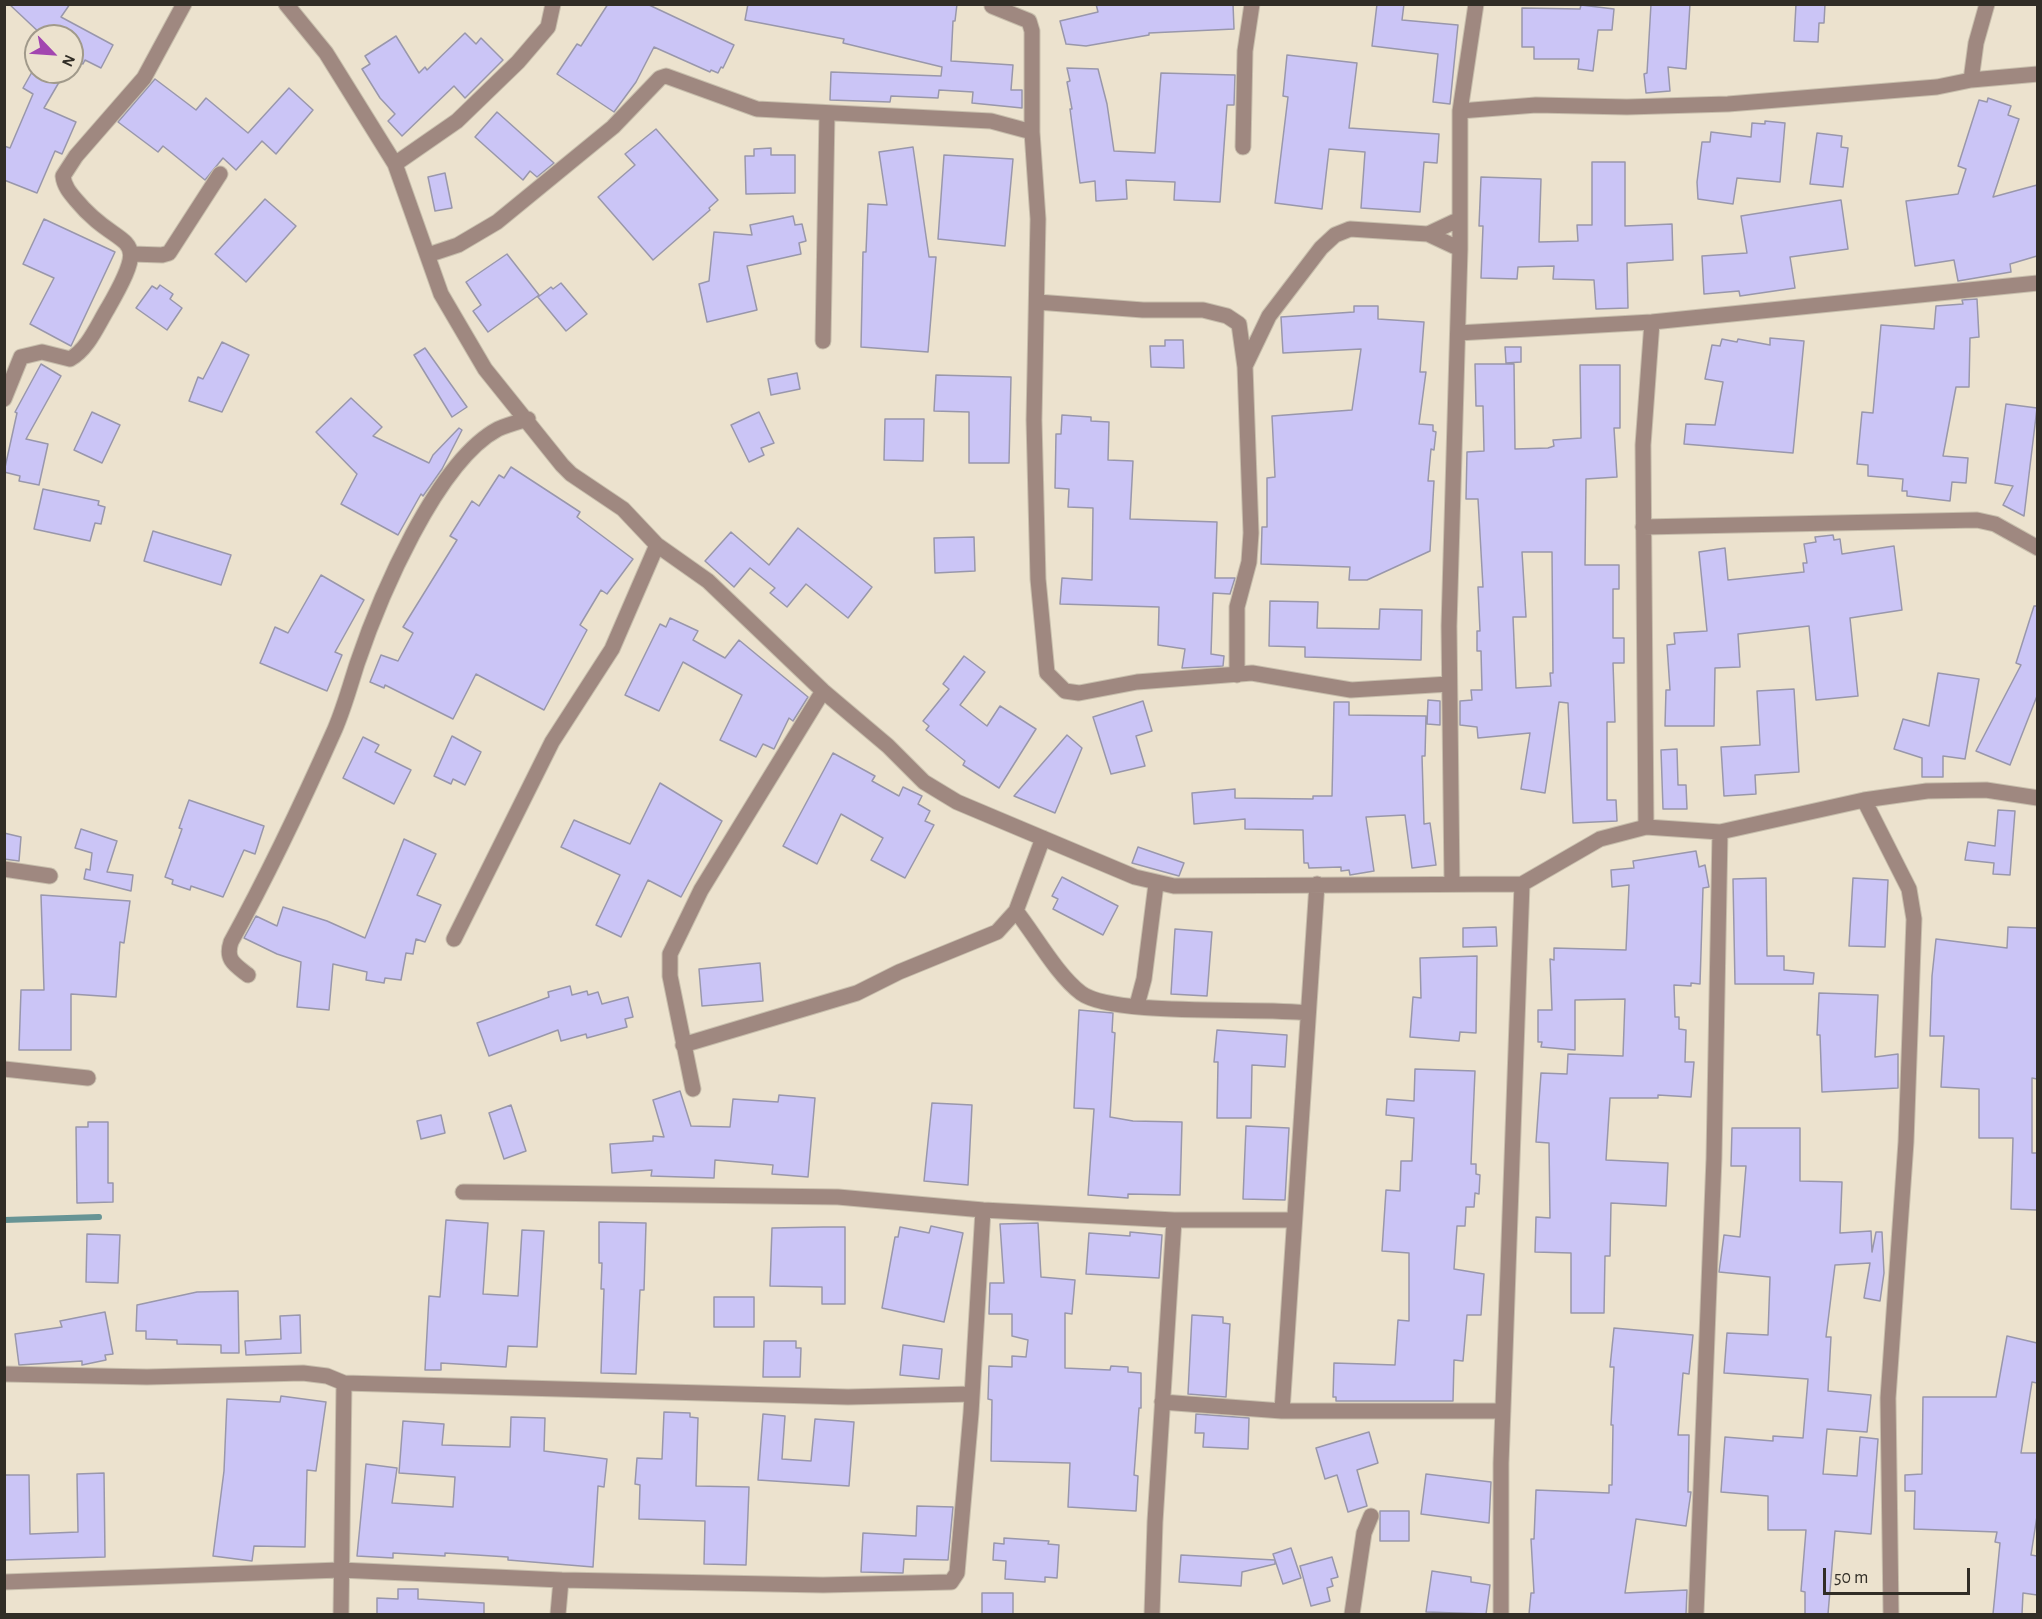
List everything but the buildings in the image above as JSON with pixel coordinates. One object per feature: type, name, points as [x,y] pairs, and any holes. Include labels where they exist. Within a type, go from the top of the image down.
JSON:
[{"type":"street","points":[[4,399],[21,357],[42,352],[70,359],[84,349],[126,275],[132,254],[124,240],[91,219],[70,194],[63,176],[76,156],[144,78],[184,4]]},
{"type":"street","points":[[286,4],[326,53],[395,164],[441,294],[484,369],[528,419],[571,474],[624,509],[657,545],[708,581],[823,691],[888,746],[924,782],[957,802],[1156,884],[1174,886],[1522,884],[1600,839],[1646,827],[1720,832],[1864,800],[1927,791],[1986,790],[2037,798]]},
{"type":"street","points":[[395,164],[457,122],[518,62],[548,27],[553,4]]},
{"type":"street","points":[[1243,147],[1245,51],[1252,4]]},
{"type":"street","points":[[1452,884],[1449,684],[1461,219],[1460,111],[1476,4]]},
{"type":"street","points":[[1971,80],[1976,43],[1987,4]]},
{"type":"street","points":[[992,6],[1029,21],[1032,31],[1032,132],[1038,219],[1034,420],[1038,567],[1047,673],[1065,692],[1079,693],[1137,682],[1252,673],[1351,690],[1449,684]]},
{"type":"street","points":[[1460,111],[1536,105],[1627,107],[1728,104],[1937,87],[1971,80],[2037,74]]},
{"type":"street","points":[[428,255],[477,236],[496,222],[613,127],[654,84],[666,76],[684,80],[744,106],[827,114],[970,119],[991,121],[1032,132]]},
{"type":"street","points":[[823,341],[827,114]]},
{"type":"street","points":[[132,254],[162,255],[169,253],[220,174]]},
{"type":"street","points":[[1428,234],[1461,219]]},
{"type":"street","points":[[1245,367],[1269,316],[1321,248],[1335,235],[1350,229],[1428,234],[1460,249]]},
{"type":"street","points":[[1458,333],[1652,322],[2037,283]]},
{"type":"street","points":[[1037,302],[1218,313],[1239,324],[1245,367],[1251,533],[1249,562],[1237,607],[1237,675]]},
{"type":"street","points":[[1646,827],[1642,445],[1652,322]]},
{"type":"street","points":[[248,975],[230,961],[228,952],[231,942],[291,826],[336,726],[379,605],[409,544],[442,484],[461,460],[498,429],[528,419]]},
{"type":"street","points":[[1643,527],[1977,520],[1995,525],[2037,548]]},
{"type":"street","points":[[454,939],[552,742],[612,649],[657,545]]},
{"type":"street","points":[[693,1089],[668,966],[677,935],[823,691]]},
{"type":"street","points":[[1864,800],[1909,889],[1914,919],[1906,1142],[1888,1398],[1891,1614]]},
{"type":"street","points":[[1696,1614],[1713,1169],[1720,832]]},
{"type":"street","points":[[683,1046],[857,993],[899,972],[989,937],[1005,926],[1016,911],[1043,838]]},
{"type":"street","points":[[4,869],[50,876]]},
{"type":"street","points":[[1137,1005],[1146,969],[1156,884]]},
{"type":"street","points":[[1282,1411],[1317,884]]},
{"type":"street","points":[[1501,1614],[1503,1411],[1522,884]]},
{"type":"street","points":[[1016,911],[1063,973],[1082,993],[1094,1000],[1196,1010],[1282,1010],[1308,1013]]},
{"type":"street","points":[[4,1069],[88,1078]]},
{"type":"street","points":[[463,1192],[838,1197],[983,1210],[1174,1220],[1294,1220]]},
{"type":"street","points":[[4,1582],[340,1570],[561,1580],[823,1585],[951,1582],[957,1573],[972,1394],[983,1210]]},
{"type":"street","points":[[1152,1614],[1162,1402],[1174,1220]]},
{"type":"street","points":[[4,1374],[147,1377],[303,1373],[321,1374],[344,1383],[848,1397],[972,1394]]},
{"type":"street","points":[[341,1614],[344,1383]]},
{"type":"street","points":[[1162,1402],[1282,1411],[1503,1411]]},
{"type":"street","points":[[1352,1614],[1364,1533],[1371,1516]]},
{"type":"street","points":[[558,1614],[561,1580]]},
{"type":"waterway","points":[[4,1220],[99,1217]]}]
